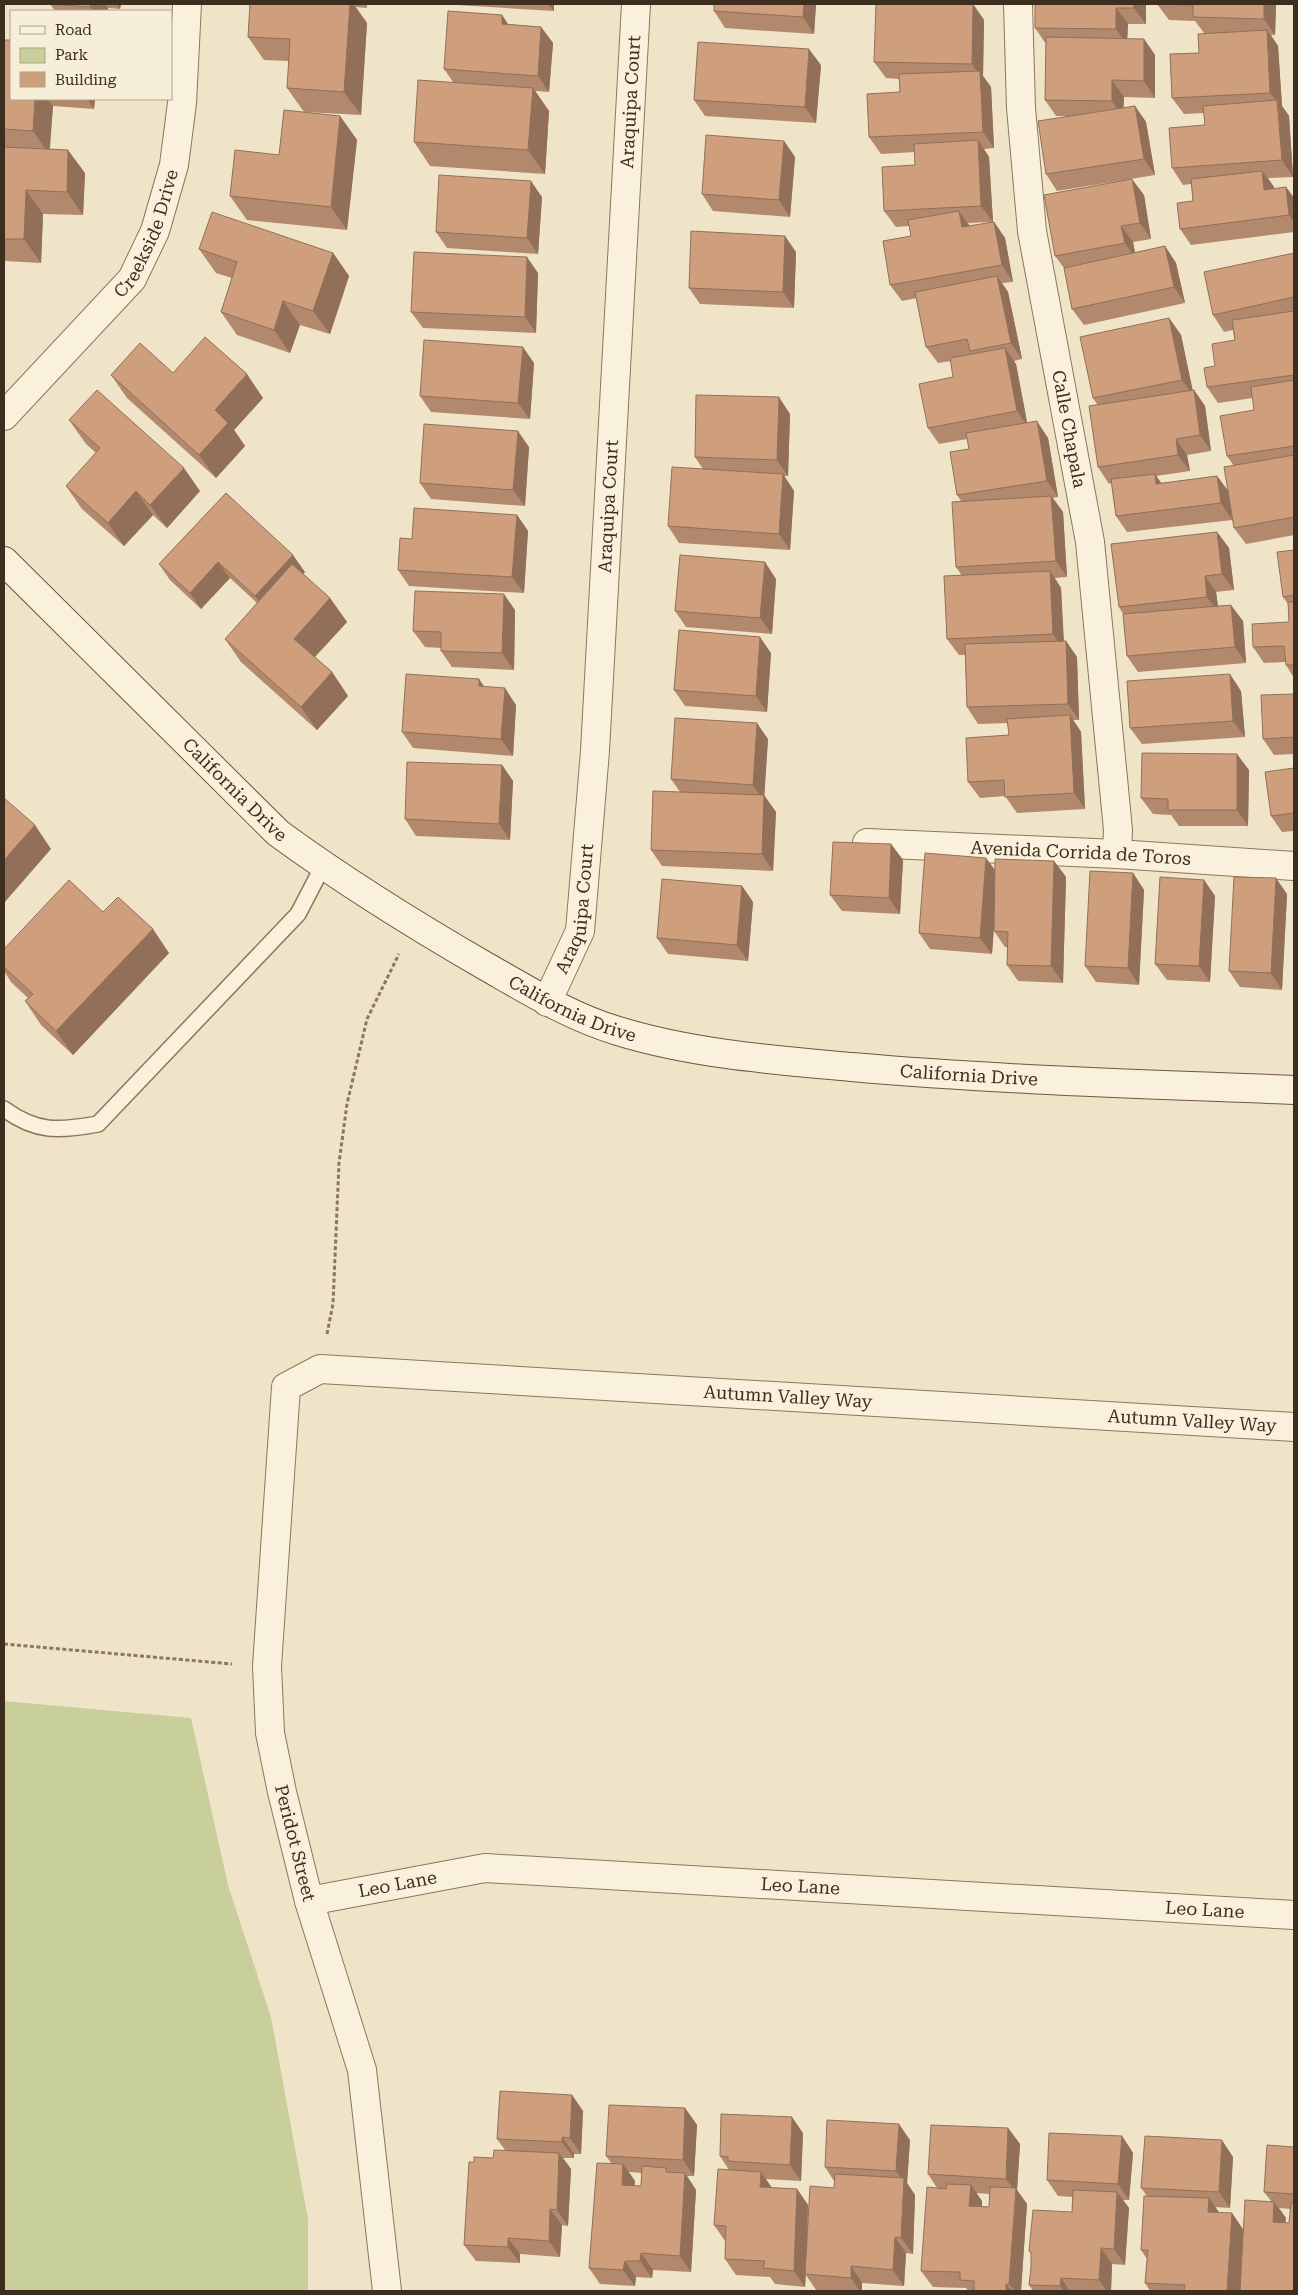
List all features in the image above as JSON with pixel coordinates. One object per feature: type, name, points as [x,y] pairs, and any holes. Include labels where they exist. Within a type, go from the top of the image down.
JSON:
[{"type":"street","name":"Creekside Drive","points":[[4,416],[132,279],[154,231],[174,165],[182,102],[187,4]]},
{"type":"street","name":"Araquipa Court","points":[[547,1002],[580,931],[581,922],[596,741],[636,4]]},
{"type":"street","name":"Calle Chapala","points":[[1018,4],[1020,108],[1032,231],[1090,542],[1118,830],[1117,854]]},
{"type":"street","name":"California Drive","points":[[4,561],[278,833],[323,866],[414,924],[547,1002],[616,1031],[685,1048],[793,1061],[938,1074],[1294,1090]]},
{"type":"street","name":"Avenida Corrida de Toros","points":[[867,843],[1117,854],[1294,866]]},
{"type":"street","name":"Peridot Street","points":[[320,1369],[286,1387],[268,1666],[270,1733],[282,1792],[309,1901],[362,2070],[387,2291]]},
{"type":"street","name":"Autumn Valley Way","points":[[320,1369],[1294,1427]]},
{"type":"street","name":"Leo Lane","points":[[309,1901],[484,1868],[1294,1916]]},
{"type":"lane","points":[[4,1109],[21,1121],[46,1128],[68,1129],[98,1124],[298,914],[323,866]]},
{"type":"path","points":[[320,1369],[333,1304],[339,1163],[347,1104],[367,1019],[414,924]]},
{"type":"path","points":[[4,1644],[268,1666]]},
{"type":"green space","points":[[4,1701],[191,1718],[228,1885],[271,2017],[308,2219],[308,2291],[4,2291]]},
{"type":"building","points":[[50,4],[90,4],[90,7]]},
{"type":"building","points":[[250,4],[350,4],[344,92],[287,88],[290,39],[248,37]]},
{"type":"building","points":[[714,4],[804,4],[803,17],[714,11]]},
{"type":"building","points":[[876,4],[973,4],[972,64],[874,62]]},
{"type":"building","points":[[1035,4],[1134,4],[1134,8],[1116,8],[1116,29],[1035,28]]},
{"type":"building","points":[[1157,4],[1264,4],[1264,19],[1193,17],[1193,5]]},
{"type":"building","points":[[448,11],[502,15],[502,24],[541,27],[538,76],[444,69]]},
{"type":"building","points":[[1267,30],[1270,93],[1172,98],[1170,54],[1199,53],[1198,34]]},
{"type":"building","points":[[1046,37],[1144,39],[1144,81],[1112,80],[1112,101],[1045,100]]},
{"type":"building","points":[[4,40],[10,40],[10,100],[35,100],[33,131],[4,129]]},
{"type":"building","points":[[698,42],[809,49],[805,107],[694,100]]},
{"type":"building","points":[[980,71],[983,132],[869,137],[867,94],[900,92],[899,74]]},
{"type":"building","points":[[418,80],[533,88],[528,150],[414,142]]},
{"type":"building","points":[[1277,100],[1282,160],[1172,168],[1169,128],[1205,125],[1203,106]]},
{"type":"building","points":[[1135,106],[1144,159],[1046,174],[1038,121]]},
{"type":"building","points":[[284,110],[340,116],[331,207],[230,196],[235,150],[279,155]]},
{"type":"building","points":[[706,135],[784,141],[779,200],[702,194]]},
{"type":"building","points":[[978,140],[981,206],[884,211],[882,167],[915,165],[914,144]]},
{"type":"building","points":[[4,147],[68,150],[67,192],[26,190],[24,239],[4,239]]},
{"type":"building","points":[[1262,171],[1264,190],[1286,187],[1289,215],[1180,229],[1177,203],[1193,201],[1191,179]]},
{"type":"building","points":[[439,175],[531,181],[527,238],[436,232]]},
{"type":"building","points":[[1132,179],[1140,223],[1121,226],[1125,243],[1055,256],[1044,195]]},
{"type":"building","points":[[959,211],[962,227],[994,222],[1002,265],[890,285],[883,241],[911,236],[908,220]]},
{"type":"building","points":[[212,212],[333,253],[313,311],[283,301],[274,330],[221,312],[237,262],[199,249]]},
{"type":"building","points":[[691,231],[785,236],[783,292],[689,288]]},
{"type":"building","points":[[1165,246],[1174,287],[1072,309],[1064,268]]},
{"type":"building","points":[[414,252],[527,257],[525,317],[411,312]]},
{"type":"building","points":[[1294,253],[1294,297],[1213,315],[1204,272]]},
{"type":"building","points":[[997,276],[1011,343],[970,351],[967,339],[926,347],[915,292]]},
{"type":"building","points":[[1294,311],[1294,375],[1207,387],[1204,368],[1215,366],[1212,344],[1235,340],[1232,320]]},
{"type":"building","points":[[1169,318],[1182,380],[1093,398],[1080,337]]},
{"type":"building","points":[[205,337],[247,374],[215,410],[228,423],[199,455],[111,375],[140,343],[173,373]]},
{"type":"building","points":[[424,340],[523,347],[518,403],[420,396]]},
{"type":"building","points":[[1005,348],[1017,411],[928,428],[919,384],[953,377],[950,358]]},
{"type":"building","points":[[1294,380],[1294,446],[1227,456],[1220,416],[1254,410],[1251,387]]},
{"type":"building","points":[[97,390],[184,468],[150,505],[136,491],[108,523],[66,486],[100,448],[69,420]]},
{"type":"building","points":[[1194,390],[1200,435],[1176,439],[1178,455],[1098,467],[1089,406]]},
{"type":"building","points":[[696,395],[779,397],[777,460],[695,457]]},
{"type":"building","points":[[1037,421],[1047,481],[957,495],[950,452],[969,449],[966,433]]},
{"type":"building","points":[[424,424],[518,431],[513,490],[420,483]]},
{"type":"building","points":[[1294,455],[1294,517],[1234,528],[1224,467]]},
{"type":"building","points":[[672,467],[783,474],[779,534],[668,526]]},
{"type":"building","points":[[1155,474],[1156,484],[1217,476],[1221,503],[1116,516],[1111,479]]},
{"type":"building","points":[[226,493],[293,555],[255,596],[218,562],[190,593],[159,564]]},
{"type":"building","points":[[1051,496],[1056,561],[956,567],[952,502]]},
{"type":"building","points":[[414,508],[517,515],[512,577],[398,570],[400,538],[412,539]]},
{"type":"building","points":[[1217,532],[1222,574],[1205,576],[1207,597],[1119,607],[1111,544]]},
{"type":"building","points":[[1294,550],[1294,595],[1283,597],[1277,552]]},
{"type":"building","points":[[680,555],[765,562],[760,618],[675,611]]},
{"type":"building","points":[[292,564],[330,598],[294,639],[332,672],[301,707],[225,639]]},
{"type":"building","points":[[1050,571],[1053,634],[947,639],[944,576]]},
{"type":"building","points":[[415,591],[504,594],[502,653],[441,651],[441,632],[413,631]]},
{"type":"building","points":[[1288,602],[1294,602],[1294,665],[1286,665],[1284,646],[1253,647],[1252,624],[1289,622]]},
{"type":"building","points":[[1231,605],[1235,647],[1127,656],[1123,614]]},
{"type":"building","points":[[679,630],[760,637],[756,696],[674,690]]},
{"type":"building","points":[[1066,641],[1068,704],[967,707],[965,644]]},
{"type":"building","points":[[406,674],[479,679],[479,686],[505,688],[501,739],[402,732]]},
{"type":"building","points":[[1230,674],[1233,721],[1130,728],[1127,681]]},
{"type":"building","points":[[1294,694],[1294,737],[1263,739],[1261,695]]},
{"type":"building","points":[[1070,715],[1074,793],[1005,797],[1004,780],[968,782],[966,738],[1009,735],[1007,719]]},
{"type":"building","points":[[675,718],[757,723],[753,785],[671,779]]},
{"type":"building","points":[[1142,753],[1237,754],[1237,810],[1168,810],[1168,799],[1141,798]]},
{"type":"building","points":[[407,762],[502,765],[499,824],[405,819]]},
{"type":"building","points":[[1294,768],[1294,813],[1271,816],[1265,772]]},
{"type":"building","points":[[653,791],[764,795],[762,854],[651,850]]},
{"type":"building","points":[[4,798],[35,825],[4,860]]},
{"type":"building","points":[[833,842],[891,844],[889,898],[830,895]]},
{"type":"building","points":[[925,853],[986,858],[980,938],[919,933]]},
{"type":"building","points":[[995,859],[1054,861],[1051,966],[1007,965],[1008,932],[994,931]]},
{"type":"building","points":[[1090,871],[1133,873],[1128,968],[1085,966]]},
{"type":"building","points":[[1160,877],[1204,880],[1199,966],[1155,964]]},
{"type":"building","points":[[1234,877],[1276,878],[1271,973],[1229,971]]},
{"type":"building","points":[[662,879],[742,886],[737,945],[657,938]]},
{"type":"building","points":[[69,880],[103,912],[118,897],[153,929],[56,1031],[25,1001],[33,994],[4,967],[4,949]]},
{"type":"building","points":[[500,2091],[572,2095],[570,2138],[562,2137],[562,2142],[497,2139]]},
{"type":"building","points":[[609,2105],[685,2108],[683,2160],[606,2156]]},
{"type":"building","points":[[721,2114],[792,2117],[790,2165],[728,2161],[728,2157],[720,2156]]},
{"type":"building","points":[[827,2120],[899,2124],[896,2171],[825,2167]]},
{"type":"building","points":[[931,2125],[1008,2128],[1006,2179],[928,2174]]},
{"type":"building","points":[[1049,2133],[1122,2136],[1118,2184],[1047,2180]]},
{"type":"building","points":[[1145,2136],[1222,2140],[1219,2192],[1141,2188]]},
{"type":"building","points":[[1267,2145],[1294,2147],[1294,2194],[1264,2192]]},
{"type":"building","points":[[494,2150],[559,2153],[557,2210],[550,2209],[549,2241],[508,2238],[508,2247],[464,2245],[469,2162],[474,2162],[474,2157],[493,2158]]},
{"type":"building","points":[[597,2163],[623,2164],[622,2185],[641,2186],[642,2166],[666,2168],[666,2172],[685,2173],[680,2256],[641,2253],[640,2261],[625,2261],[623,2270],[589,2268]]},
{"type":"building","points":[[718,2169],[761,2172],[760,2187],[797,2189],[794,2271],[763,2268],[765,2261],[725,2259],[726,2226],[714,2225]]},
{"type":"building","points":[[835,2174],[904,2178],[901,2238],[895,2237],[893,2270],[851,2266],[851,2278],[805,2274],[810,2186],[834,2188]]},
{"type":"building","points":[[947,2184],[971,2185],[969,2206],[989,2207],[990,2187],[1016,2188],[1009,2284],[1006,2284],[1006,2291],[974,2291],[974,2281],[960,2280],[960,2272],[921,2271],[927,2187],[946,2189]]},
{"type":"building","points":[[1073,2190],[1117,2192],[1114,2249],[1101,2248],[1099,2280],[1061,2278],[1060,2286],[1029,2285],[1031,2252],[1029,2251],[1033,2210],[1072,2212]]},
{"type":"building","points":[[1144,2196],[1209,2198],[1208,2212],[1232,2213],[1227,2291],[1184,2291],[1185,2285],[1145,2283],[1148,2250],[1141,2250]]},
{"type":"building","points":[[1245,2200],[1274,2202],[1273,2222],[1289,2223],[1291,2203],[1294,2203],[1294,2291],[1240,2291]]}]
